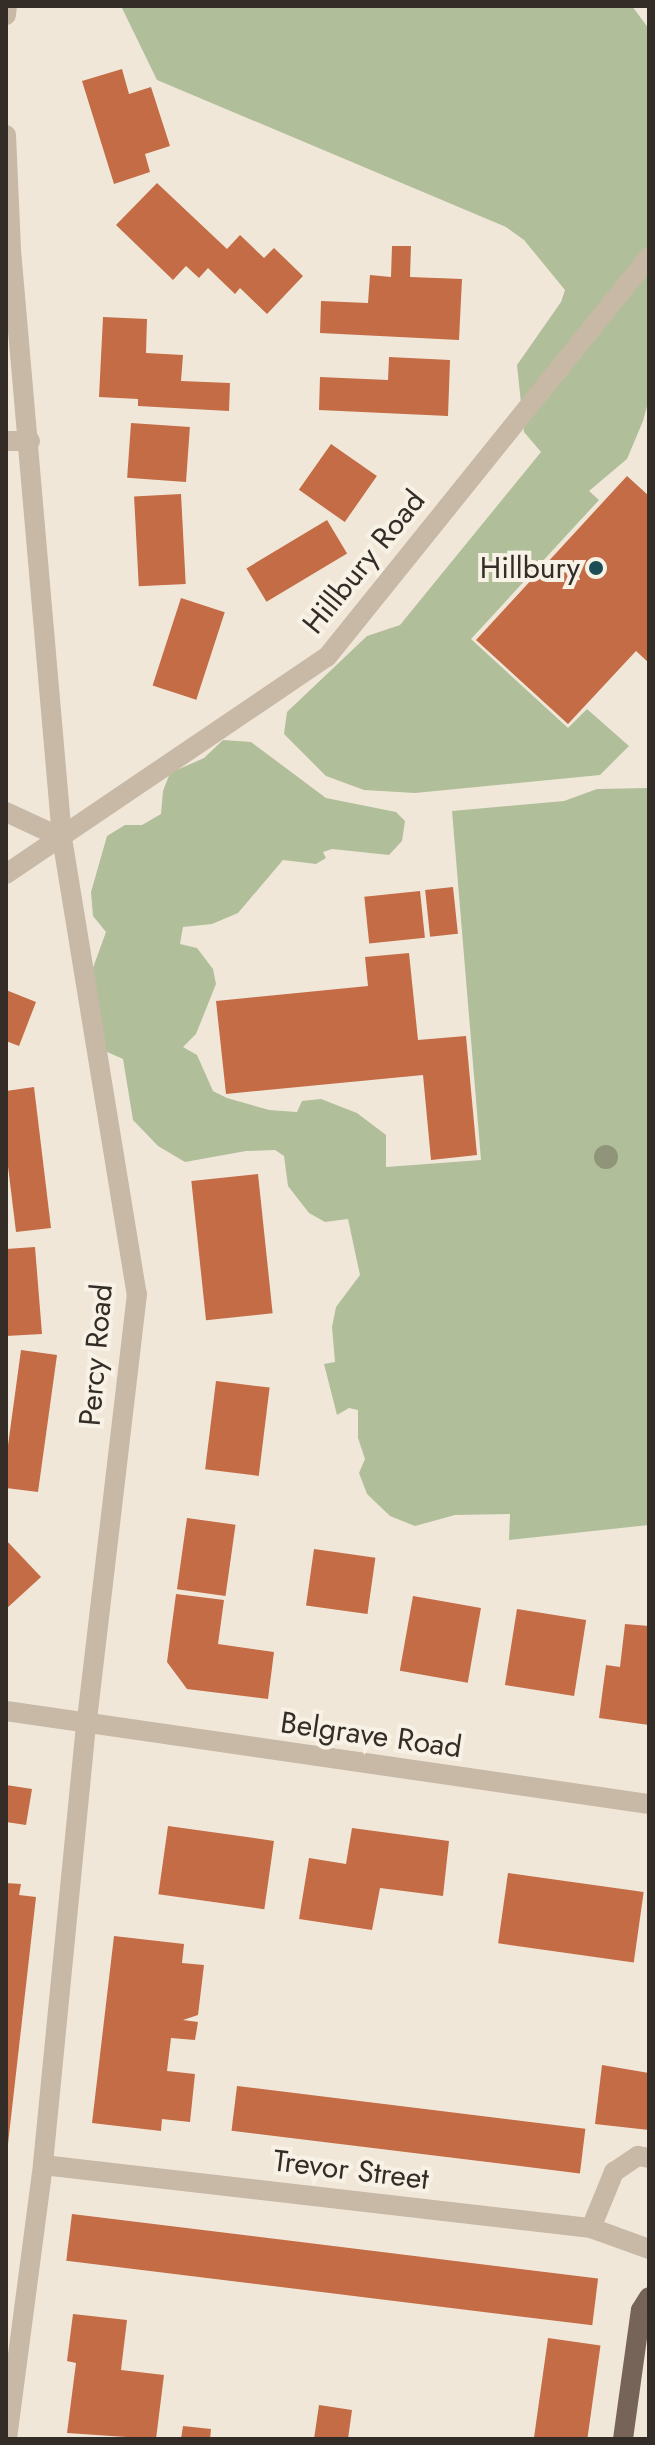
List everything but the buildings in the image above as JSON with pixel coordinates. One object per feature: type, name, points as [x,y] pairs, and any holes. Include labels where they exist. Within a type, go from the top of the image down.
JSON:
[{"type":"main road","points":[[623,2439],[641,2310],[649,2297]]},
{"type":"street","points":[[6,15],[7,6]]},
{"type":"street","name":"Percy Road","points":[[6,135],[11,250],[30,441],[62,838],[137,1294],[86,1725],[43,2165],[7,2439]]},
{"type":"street","name":"Hillbury Road","points":[[6,874],[327,657],[649,257]]},
{"type":"street","points":[[6,441],[30,441]]},
{"type":"street","points":[[6,812],[62,838]]},
{"type":"street","name":"Belgrave Road","points":[[6,1711],[86,1725],[649,1804]]},
{"type":"street","points":[[591,2228],[614,2172],[638,2156],[649,2158]]},
{"type":"street","name":"Trevor Street","points":[[43,2165],[591,2228],[649,2249]]},
{"type":"green space","points":[[121,6],[632,6],[649,29],[649,399],[643,421],[627,459],[589,491],[599,500],[471,639],[568,728],[587,709],[629,746],[600,775],[415,793],[364,790],[326,776],[284,734],[287,712],[367,636],[400,625],[541,452],[524,432],[517,365],[561,302],[565,290],[524,240],[506,227],[157,80]]},
{"type":"green space","points":[[223,740],[251,742],[326,798],[396,812],[405,821],[402,841],[389,855],[332,849],[323,852],[326,858],[316,864],[283,860],[238,913],[212,924],[183,927],[180,944],[197,948],[213,969],[216,984],[196,1034],[183,1047],[197,1055],[213,1091],[227,1098],[269,1110],[297,1112],[302,1101],[321,1099],[357,1113],[386,1135],[386,1167],[481,1160],[452,811],[564,801],[597,789],[649,788],[649,1525],[509,1540],[510,1514],[455,1515],[415,1526],[390,1516],[367,1494],[359,1473],[365,1459],[358,1438],[358,1410],[349,1408],[337,1415],[324,1364],[335,1362],[332,1327],[336,1307],[360,1275],[348,1219],[325,1222],[309,1213],[288,1186],[284,1156],[275,1150],[246,1151],[185,1162],[158,1146],[133,1120],[123,1059],[105,1051],[90,976],[106,932],[93,916],[91,892],[107,836],[125,825],[142,825],[161,814],[163,791],[170,773],[204,758]]},
{"type":"place","name":"Hillbury","points":[[596,568]]}]
